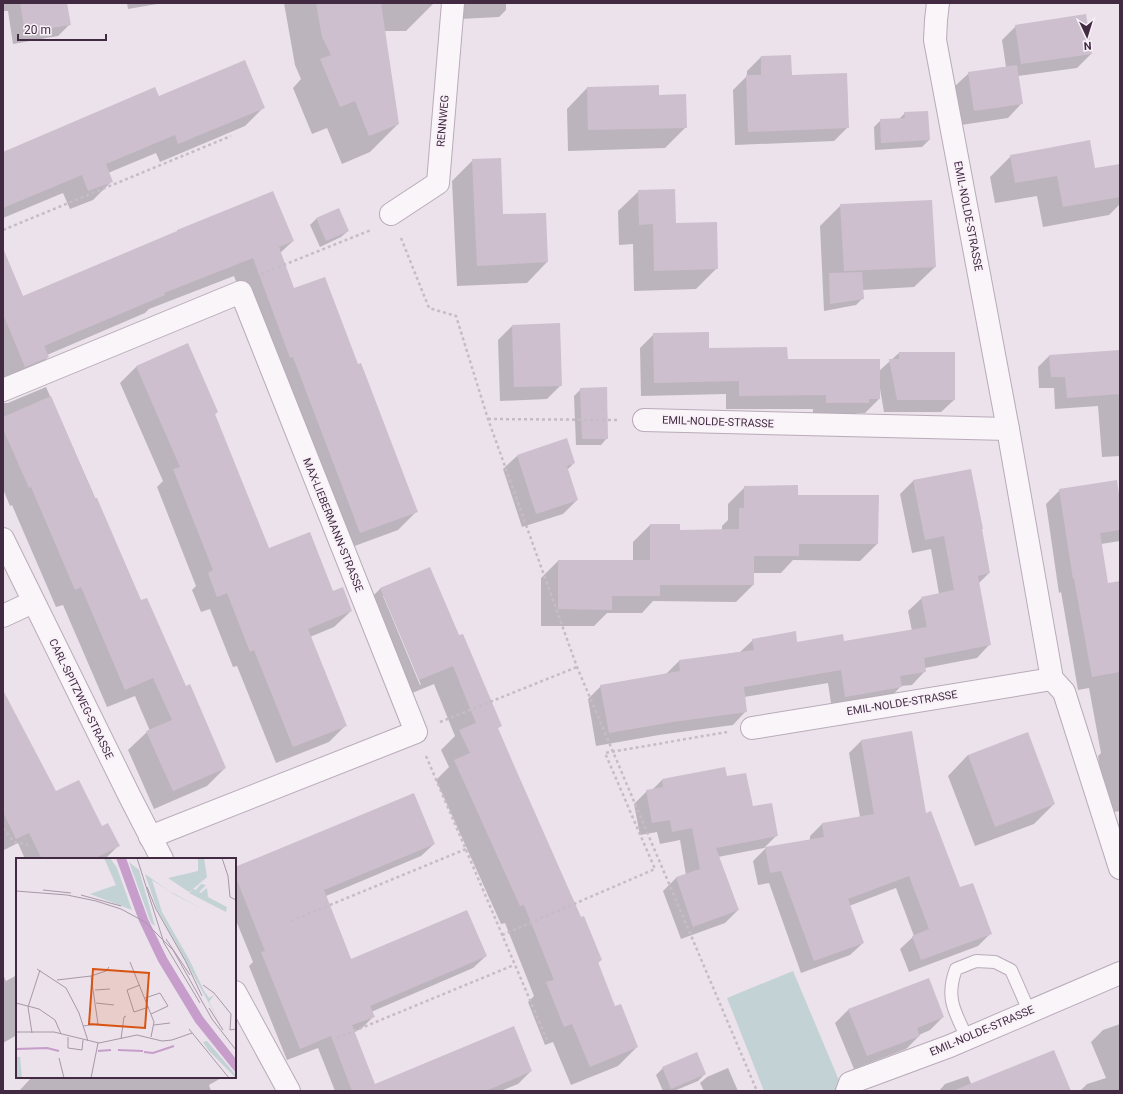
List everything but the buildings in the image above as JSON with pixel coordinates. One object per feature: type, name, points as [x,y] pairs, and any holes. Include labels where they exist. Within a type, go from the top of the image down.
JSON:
[{"type":"street","name":"RENNWEG","points":[[391,214],[438,183],[453,3]]},
{"type":"street","name":"EMIL-NOLDE-STRASSE","points":[[938,3],[935,40],[1008,429],[1052,679],[1064,692],[1120,868]]},
{"type":"street","points":[[3,390],[241,292]]},
{"type":"street","name":"MAX-LIEBERMANN-STRASSE","points":[[241,292],[416,732]]},
{"type":"street","name":"EMIL-NOLDE-STRASSE","points":[[644,420],[1008,429]]},
{"type":"street","name":"CARL-SPITZWEG-STRASSE","points":[[3,539],[161,858]]},
{"type":"street","points":[[3,616],[33,602]]},
{"type":"street","name":"EMIL-NOLDE-STRASSE","points":[[752,728],[1052,679]]},
{"type":"street","points":[[150,837],[416,732]]},
{"type":"street","name":"EMIL-NOLDE-STRASSE","points":[[847,1091],[850,1084],[950,1046],[1120,973]]},
{"type":"street","points":[[236,994],[289,1091]]},
{"type":"lane","points":[[967,1038],[956,1015],[951,1000],[951,982],[956,969],[976,961],[995,962],[1011,970],[1029,1011]]},
{"type":"path","points":[[3,230],[231,136]]},
{"type":"path","points":[[241,292],[247,280],[386,224],[391,214]]},
{"type":"path","points":[[391,214],[429,308],[456,316],[488,420],[577,667],[757,1091]]},
{"type":"path","points":[[488,420],[644,420]]},
{"type":"path","points":[[547,1040],[416,732],[577,667]]},
{"type":"path","points":[[502,934],[655,869],[605,754],[752,728]]},
{"type":"path","points":[[3,828],[14,842],[28,845]]},
{"type":"path","points":[[291,921],[466,849]]},
{"type":"path","points":[[337,1038],[514,965]]},
{"type":"shaded area","points":[[793,971],[841,1085],[838,1091],[764,1091],[727,998]]}]
